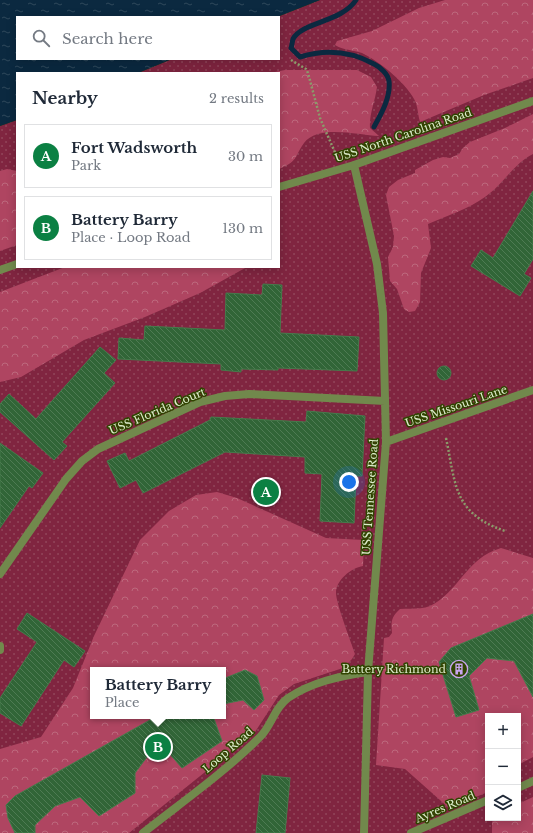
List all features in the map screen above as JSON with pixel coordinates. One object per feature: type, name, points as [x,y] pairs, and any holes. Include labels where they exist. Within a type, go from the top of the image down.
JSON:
[{"type":"street","name":"USS North Carolina Road","points":[[280,187],[354,165],[533,101]]},
{"type":"street","name":"USS Tennessee Road","points":[[354,165],[377,264],[383,313],[386,442],[368,672],[364,833]]},
{"type":"street","points":[[0,270],[16,264]]},
{"type":"street","name":"USS Missouri Lane","points":[[386,442],[533,390]]},
{"type":"street","name":"USS Florida Court","points":[[0,574],[66,479],[86,456],[192,405],[212,398],[249,394],[385,401]]},
{"type":"street","name":"Loop Road","points":[[143,833],[210,780],[260,736],[278,709],[288,698],[332,678],[368,672]]},
{"type":"street","points":[[521,787],[533,781]]},
{"type":"street","name":"Ayres Road","points":[[411,833],[485,801]]},
{"type":"path","points":[[292,60],[306,69],[308,73],[320,118],[342,169]]},
{"type":"path","points":[[446,438],[458,494],[463,503],[475,516],[489,526],[505,531]]},
{"type":"shaded area","points":[[320,0],[533,0],[533,833],[0,833],[0,126],[16,120],[16,268],[280,268],[280,72],[140,72],[170,60],[280,60],[280,16]]},
{"type":"green space","points":[[445,0],[533,0],[533,78],[484,95],[420,122],[416,103],[407,89],[393,74],[362,53],[335,45],[337,41],[372,31],[419,8]]},
{"type":"green space","points":[[285,70],[357,70],[371,77],[377,87],[370,118],[370,128],[379,136],[339,132],[319,134],[310,137],[304,143],[295,159],[280,168],[280,72],[275,72]]},
{"type":"green space","points":[[533,114],[533,154],[520,163],[485,197],[465,209],[428,224],[431,248],[421,273],[420,302],[415,311],[409,312],[404,309],[397,289],[390,281],[388,257],[393,247],[394,236],[386,195],[389,187],[398,180],[415,173],[415,170],[433,160],[443,157],[450,158],[459,154],[470,142],[505,128]]},
{"type":"green space","points":[[7,169],[16,171],[16,245],[0,251],[0,171]]},
{"type":"green space","points":[[62,268],[245,268],[200,293],[145,317],[84,340],[21,377],[0,382],[0,292]]},
{"type":"green space","points":[[217,492],[237,498],[326,538],[364,540],[363,566],[354,569],[341,579],[336,593],[341,614],[355,654],[343,668],[294,684],[279,695],[255,732],[129,833],[0,833],[0,749],[41,737],[73,688],[94,636],[140,540],[169,511],[196,495]]},
{"type":"green space","points":[[501,548],[533,558],[533,757],[521,763],[521,713],[485,713],[485,793],[449,808],[405,769],[376,765],[384,638],[389,637],[392,633],[392,620],[400,609],[427,607],[440,600],[479,559]]},
{"type":"green space","points":[[533,797],[533,833],[492,833],[493,821],[521,821],[521,803]]},
{"type":"water","points":[[0,0],[320,0],[280,16],[16,16],[16,60],[170,60],[140,72],[16,72],[16,120],[0,126]]},
{"type":"building","points":[[533,191],[533,259],[524,274],[531,278],[520,296],[471,266],[481,250],[493,258]]},
{"type":"building","points":[[263,284],[282,285],[280,333],[359,337],[357,371],[278,368],[278,370],[241,369],[241,372],[221,370],[221,364],[118,359],[119,338],[144,340],[145,326],[225,330],[226,293],[262,295]]},
{"type":"building","points":[[100,347],[116,360],[104,373],[115,383],[62,442],[67,446],[54,460],[0,412],[0,404],[9,394],[36,419]]},
{"type":"building","points":[[441,366],[447,366],[451,370],[451,376],[447,380],[441,380],[437,376],[437,370]]},
{"type":"building","points":[[307,411],[365,416],[362,476],[356,476],[354,523],[320,521],[322,474],[305,473],[305,457],[225,452],[143,493],[136,480],[120,488],[107,461],[125,453],[129,461],[210,420],[211,417],[306,422]]},
{"type":"building","points":[[0,443],[43,473],[32,488],[29,486],[0,528]]},
{"type":"building","points":[[27,613],[85,651],[74,667],[64,660],[21,726],[0,713],[0,698],[37,642],[17,629]]},
{"type":"building","name":"Battery Richmond","points":[[533,614],[533,697],[514,661],[487,658],[469,676],[479,710],[456,717],[439,662],[451,648]]},
{"type":"building","points":[[245,670],[257,676],[264,700],[254,710],[243,700],[226,703],[226,678]]},
{"type":"building","points":[[152,719],[214,719],[222,741],[182,768],[168,752],[147,757],[135,773],[135,793],[99,816],[80,797],[55,806],[35,825],[35,833],[15,833],[8,818],[6,805],[15,796]]},
{"type":"building","points":[[262,775],[290,778],[285,833],[256,833]]},
{"type":"waterway","points":[[356,0],[342,13],[298,33],[293,39],[291,48],[300,57],[310,54],[329,52],[356,56],[376,65],[381,69],[388,78],[389,87],[385,105],[374,127]]},
{"type":"place","name":"Fort Wadsworth","points":[[266,492]]},
{"type":"place","name":"Battery Richmond","points":[[459,669]]},
{"type":"place","name":"Battery Barry","points":[[158,747]]}]
